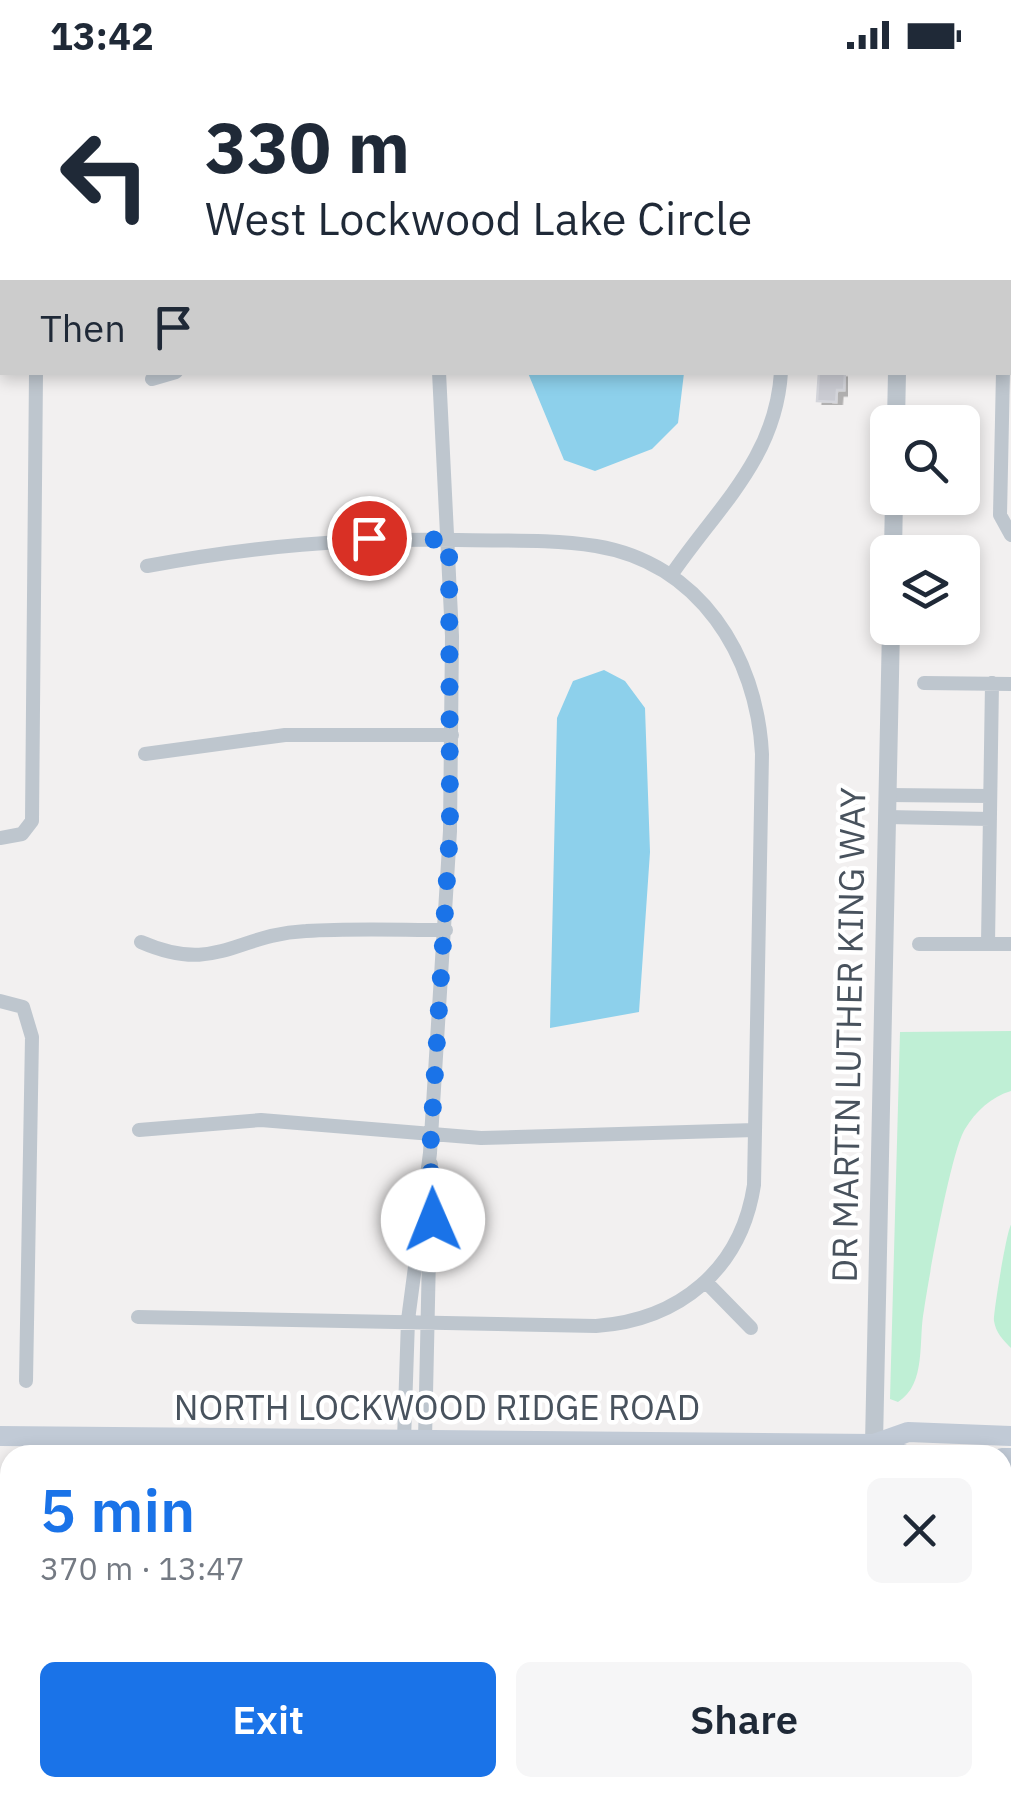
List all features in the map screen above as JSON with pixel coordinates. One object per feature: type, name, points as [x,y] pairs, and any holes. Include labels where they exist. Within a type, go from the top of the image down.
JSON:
[{"type":"main road","name":"NORTH LOCKWOOD RIDGE ROAD","points":[[883,1445],[908,1432],[1011,1436]]},
{"type":"main road","name":"NORTH LOCKWOOD RIDGE ROAD","points":[[0,1436],[33,1445],[415,1440],[644,1445]]},
{"type":"street","points":[[0,838],[22,834],[32,821],[36,375]]},
{"type":"street","points":[[152,379],[166,375]]},
{"type":"street","points":[[415,1440],[408,1320],[430,1153],[446,930],[452,735],[449,540],[440,375]]},
{"type":"street","points":[[672,574],[760,454],[774,419],[781,375]]},
{"type":"street","points":[[896,405],[897,375]]},
{"type":"street","points":[[1003,375],[1000,515],[1011,535]]},
{"type":"street","points":[[138,1317],[622,1324],[673,1307],[707,1283],[725,1261],[747,1218],[754,1185],[762,798],[760,721],[750,678],[722,625],[672,574],[598,546],[449,540],[301,542],[147,566]]},
{"type":"street","name":"DR MARTIN LUTHER KING WAY","points":[[874,1445],[891,645]]},
{"type":"street","points":[[924,683],[1011,684]]},
{"type":"street","points":[[988,944],[992,683]]},
{"type":"street","points":[[145,754],[285,735],[452,735]]},
{"type":"street","points":[[888,795],[990,796]]},
{"type":"street","points":[[888,817],[990,819]]},
{"type":"street","points":[[140,942],[167,953],[210,956],[304,931],[446,930]]},
{"type":"street","points":[[919,944],[1011,944]]},
{"type":"street","points":[[0,1001],[23,1007],[32,1037],[26,1381]]},
{"type":"street","points":[[139,1130],[261,1120],[431,1136],[521,1139],[683,1129],[756,1130]]},
{"type":"street","points":[[415,1440],[428,1320],[434,1187],[430,1153]]},
{"type":"street","points":[[707,1283],[752,1328]]},
{"type":"green space","points":[[1011,1031],[1011,1091],[979,1111],[959,1142],[931,1271],[917,1373],[907,1394],[898,1402],[890,1399],[900,1032]]},
{"type":"green space","points":[[1011,1225],[1011,1348],[998,1333],[994,1321]]},
{"type":"water","points":[[529,375],[684,375],[678,423],[652,449],[595,471],[564,460]]},
{"type":"water","points":[[604,670],[625,681],[645,708],[650,852],[639,1012],[550,1028],[557,718],[573,681]]},
{"type":"building","points":[[819,375],[845,375],[844,390],[837,390],[836,402],[817,401]]},
{"type":"route","points":[[369,538],[449,540],[450,830],[441,1026],[430,1153],[433,1220]]}]
